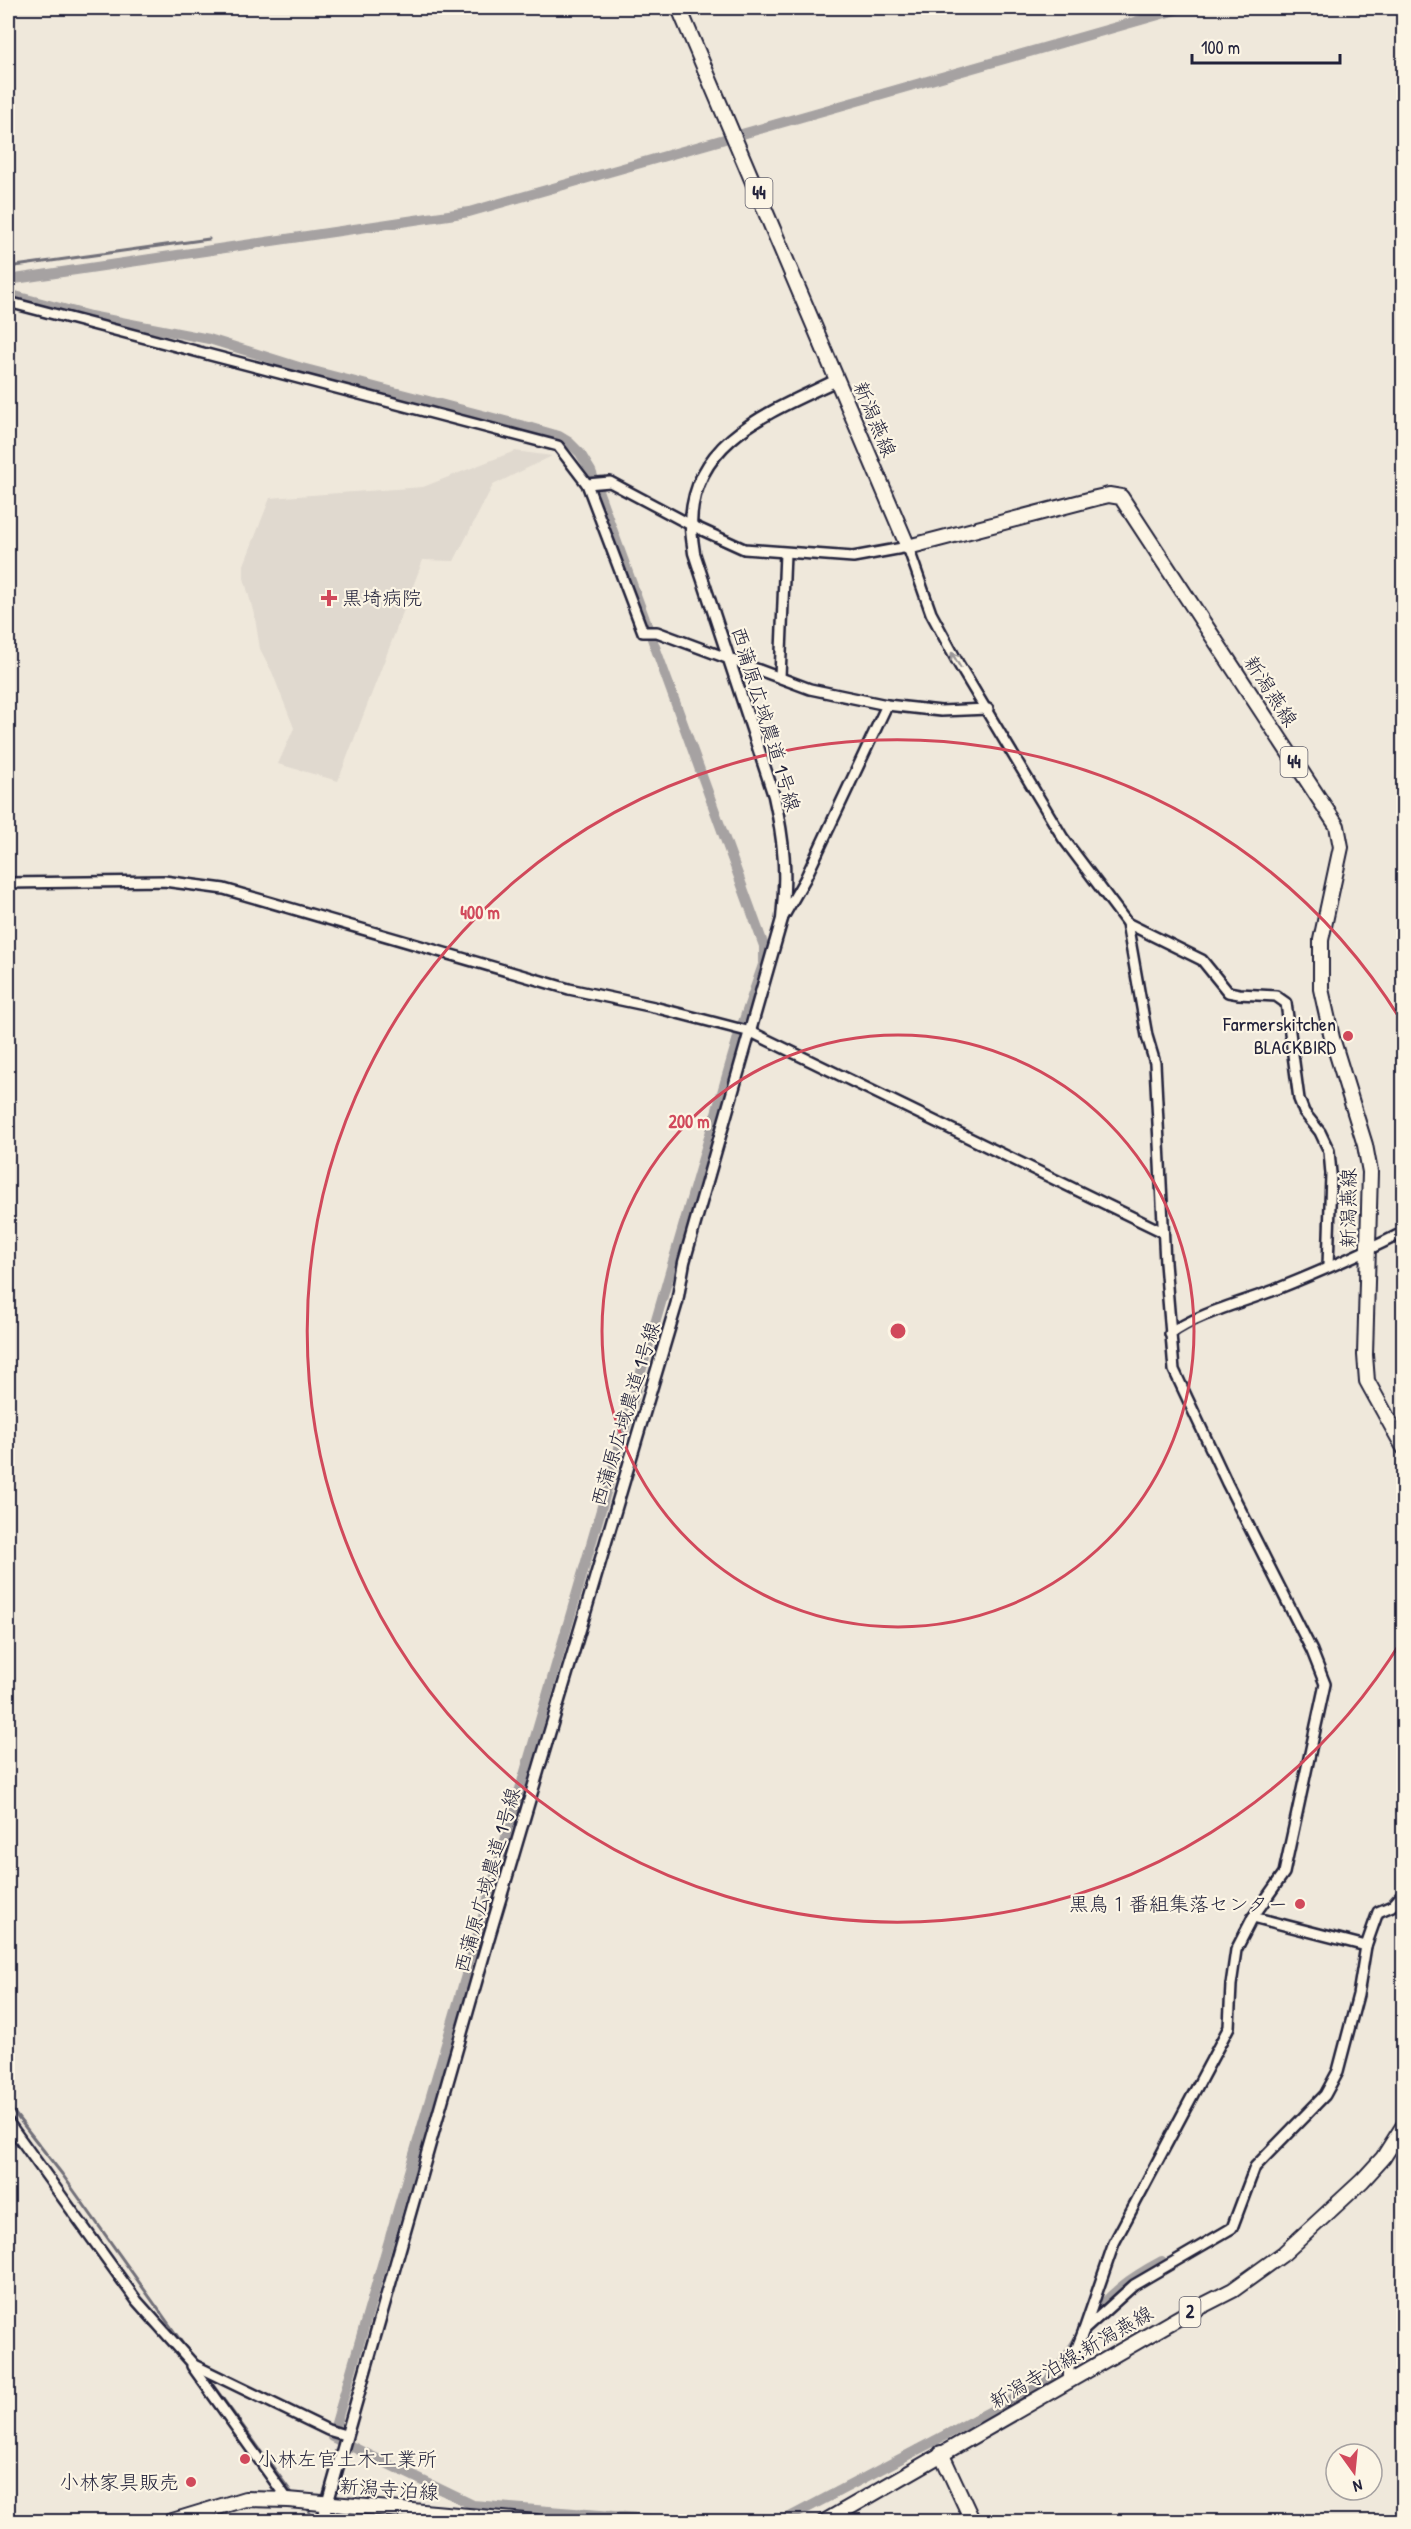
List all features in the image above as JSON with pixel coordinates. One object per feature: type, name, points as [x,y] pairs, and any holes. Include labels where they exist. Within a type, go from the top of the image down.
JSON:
[{"type":"main road","name":"44","points":[[679,8],[837,380]]},
{"type":"main road","name":"新潟燕線","points":[[837,380],[908,547],[1109,495],[1121,497],[1337,826],[1341,847],[1321,940],[1321,989],[1332,1038],[1365,1145],[1370,1172],[1365,1355],[1367,1381],[1398,1426],[1404,1448]]},
{"type":"main road","name":"新潟寺泊線;新潟燕線","points":[[940,2453],[1233,2290],[1283,2254],[1362,2181],[1383,2158],[1404,2125]]},
{"type":"main road","name":"2","points":[[824,2522],[940,2453]]},
{"type":"main road","points":[[940,2453],[973,2522]]},
{"type":"main road","name":"新潟寺泊線","points":[[169,2522],[245,2499],[290,2500],[324,2511],[507,2517],[536,2522]]},
{"type":"street","points":[[8,302],[558,446],[587,484],[642,632],[657,632],[810,689],[887,705],[941,711],[988,709]]},
{"type":"street","name":"西蒲原広域農道 1号線","points":[[324,2511],[488,1940],[677,1302],[684,1262],[782,919],[786,874],[783,837],[774,796],[694,553],[691,525],[695,496],[707,468],[742,428],[837,380]]},
{"type":"street","points":[[587,484],[610,482],[691,525],[744,549],[853,557],[908,547],[930,613],[1063,838],[1126,923],[1147,1036],[1155,1063],[1163,1232],[1173,1370],[1312,1651],[1325,1684],[1284,1873],[1253,1917],[1236,1950],[1229,2027],[1114,2243],[1069,2368],[1068,2381]]},
{"type":"street","points":[[780,677],[785,553]]},
{"type":"street","points":[[782,919],[805,879],[887,705]]},
{"type":"street","points":[[8,883],[164,881],[224,889],[569,989],[657,1007],[751,1032],[1163,1232]]},
{"type":"street","points":[[1126,923],[1202,960],[1228,992],[1276,996],[1286,1003],[1299,1099],[1304,1112],[1320,1132],[1329,1151],[1331,1174],[1328,1267]]},
{"type":"street","points":[[1170,1334],[1222,1308],[1328,1267],[1404,1232]]},
{"type":"street","points":[[1084,2330],[1134,2285],[1232,2228],[1255,2167],[1325,2095],[1338,2071],[1358,1995],[1366,1946],[1378,1912],[1392,1905],[1404,1893]]},
{"type":"street","points":[[1253,1917],[1366,1946]]},
{"type":"street","points":[[8,2122],[137,2301],[194,2365],[328,2430],[345,2435]]},
{"type":"street","points":[[181,2351],[290,2500]]},
{"type":"shaded area","name":"黒埼病院","points":[[515,451],[552,456],[493,485],[454,561],[423,560],[338,781],[278,764],[294,728],[272,672],[260,649],[255,618],[244,578],[244,565],[270,498],[423,487]]},
{"type":"waterway","points":[[8,280],[469,212],[1183,8]]},
{"type":"waterway","points":[[8,267],[209,239]]},
{"type":"waterway","points":[[8,294],[90,316],[209,339],[302,368],[528,427],[559,436],[569,442],[580,453],[591,471],[764,946],[764,962],[739,1034],[332,2437],[473,2505],[690,2522]]},
{"type":"waterway","points":[[8,2105],[62,2174],[193,2358]]},
{"type":"waterway","points":[[1087,2325],[1103,2304],[1120,2288],[1162,2261]]},
{"type":"waterway","points":[[776,2522],[788,2518],[1046,2382],[1056,2372],[1079,2338]]},
{"type":"waterway","points":[[204,2373],[294,2496]]},
{"type":"waterway","points":[[1391,2522],[1404,2501]]},
{"type":"waterway","points":[[305,2507],[317,2522]]},
{"type":"place","name":"黒埼病院","points":[[329,598]]},
{"type":"place","name":"Farmerskitchen BLACKBIRD","points":[[1348,1036]]},
{"type":"place","name":"黒鳥１番組集落センター","points":[[1300,1904]]},
{"type":"place","name":"小林左官土木工業所","points":[[245,2459]]},
{"type":"place","name":"小林家具販売","points":[[191,2482]]}]
